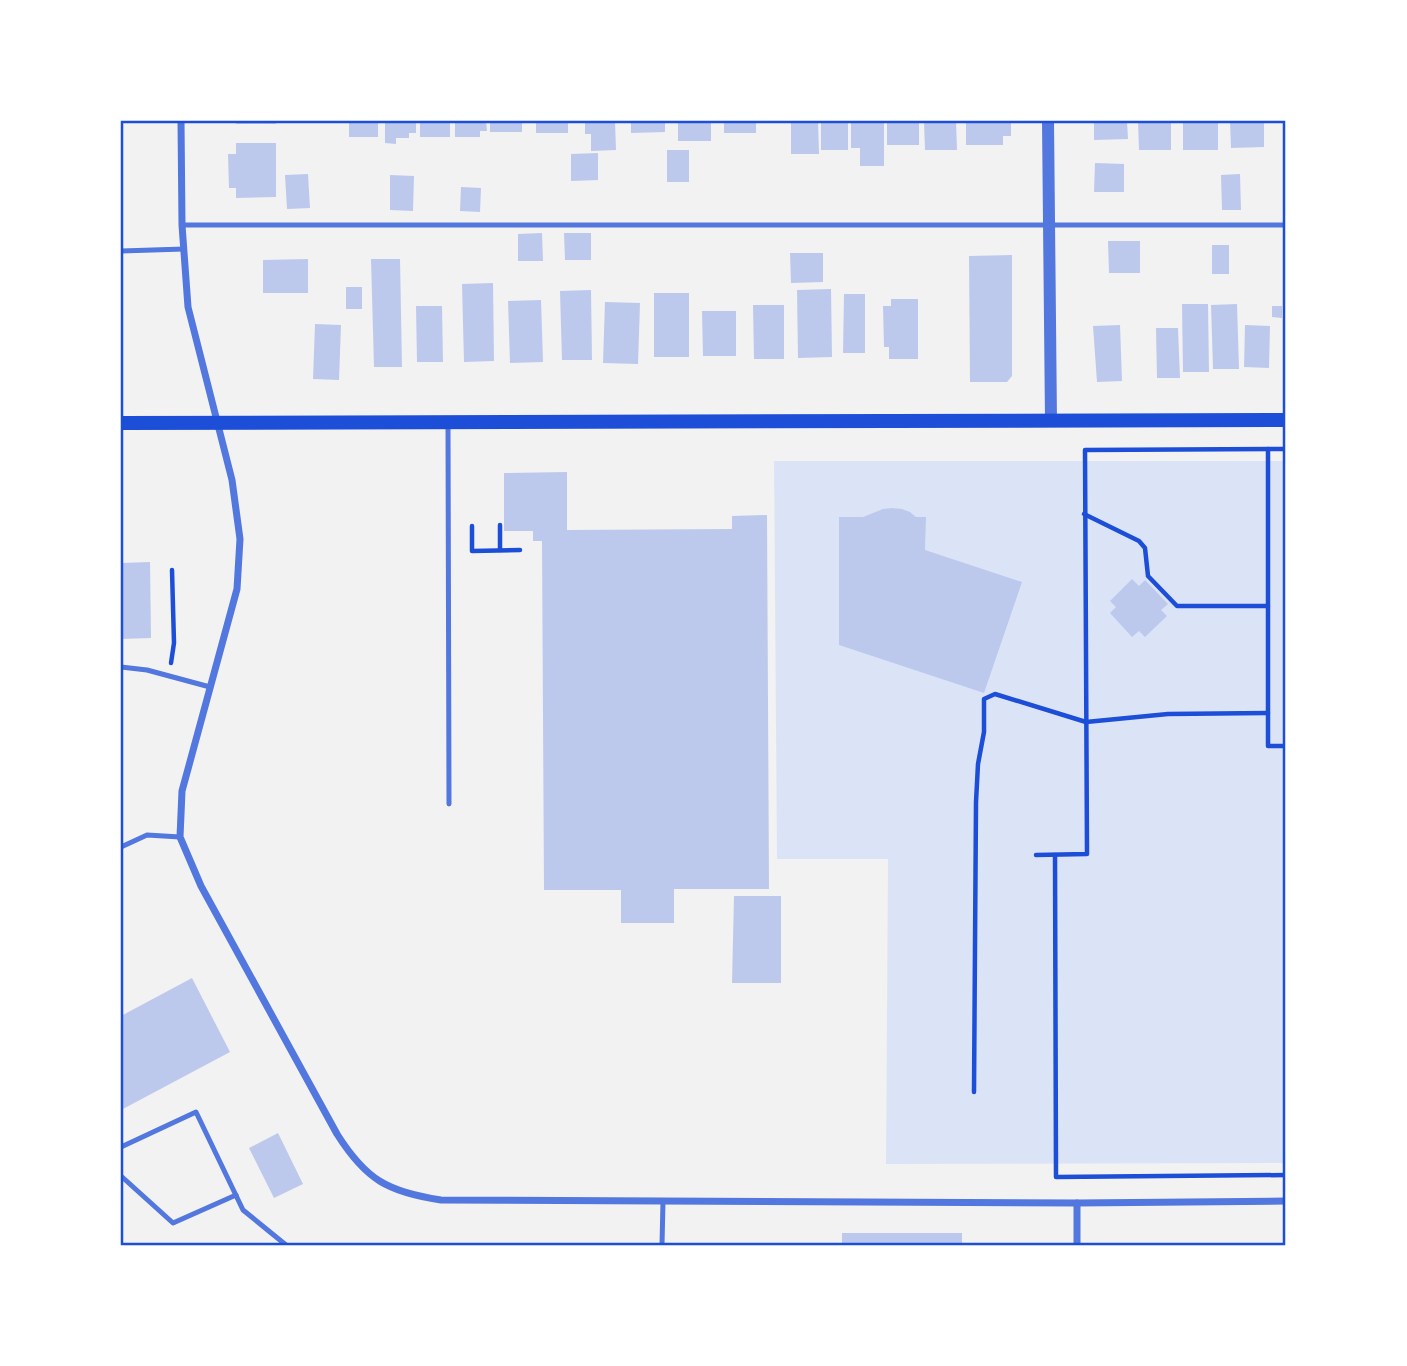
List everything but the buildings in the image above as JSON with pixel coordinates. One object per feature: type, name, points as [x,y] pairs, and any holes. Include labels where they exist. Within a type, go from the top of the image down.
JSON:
[{"type":"main road","points":[[121,423],[1286,420]]},
{"type":"street","points":[[181,121],[182,225],[188,307],[232,480],[240,539],[237,589],[182,791],[180,837],[201,886],[337,1134],[349,1154],[364,1170],[381,1183],[411,1196],[441,1200],[1077,1203],[1286,1201]]},
{"type":"street","points":[[1048,121],[1051,421]]},
{"type":"street","points":[[1077,1203],[1077,1245]]},
{"type":"lane","points":[[182,225],[1286,225]]},
{"type":"lane","points":[[121,251],[184,249]]},
{"type":"lane","points":[[448,423],[449,804]]},
{"type":"lane","points":[[121,667],[147,670],[211,687]]},
{"type":"lane","points":[[121,847],[147,835],[180,837]]},
{"type":"lane","points":[[121,1147],[196,1112],[243,1210],[286,1245]]},
{"type":"lane","points":[[121,1176],[173,1223],[236,1195]]},
{"type":"lane","points":[[662,1245],[663,1201]]},
{"type":"path","points":[[1268,449],[1268,746],[1286,746]]},
{"type":"path","points":[[1036,855],[1087,854],[1085,450],[1286,449]]},
{"type":"path","points":[[1084,514],[1139,541],[1145,548],[1148,576],[1177,606],[1268,606]]},
{"type":"path","points":[[500,525],[500,550]]},
{"type":"path","points":[[472,526],[470,551],[520,550]]},
{"type":"path","points":[[172,570],[173,654]]},
{"type":"path","points":[[974,1092],[976,802],[978,764],[984,732],[984,699],[995,694],[1086,722],[1167,714],[1268,713]]},
{"type":"path","points":[[1055,855],[1056,1177],[1286,1175]]},
{"type":"shaded area","points":[[774,461],[1286,461],[1286,1163],[886,1164],[888,859],[777,859]]}]
